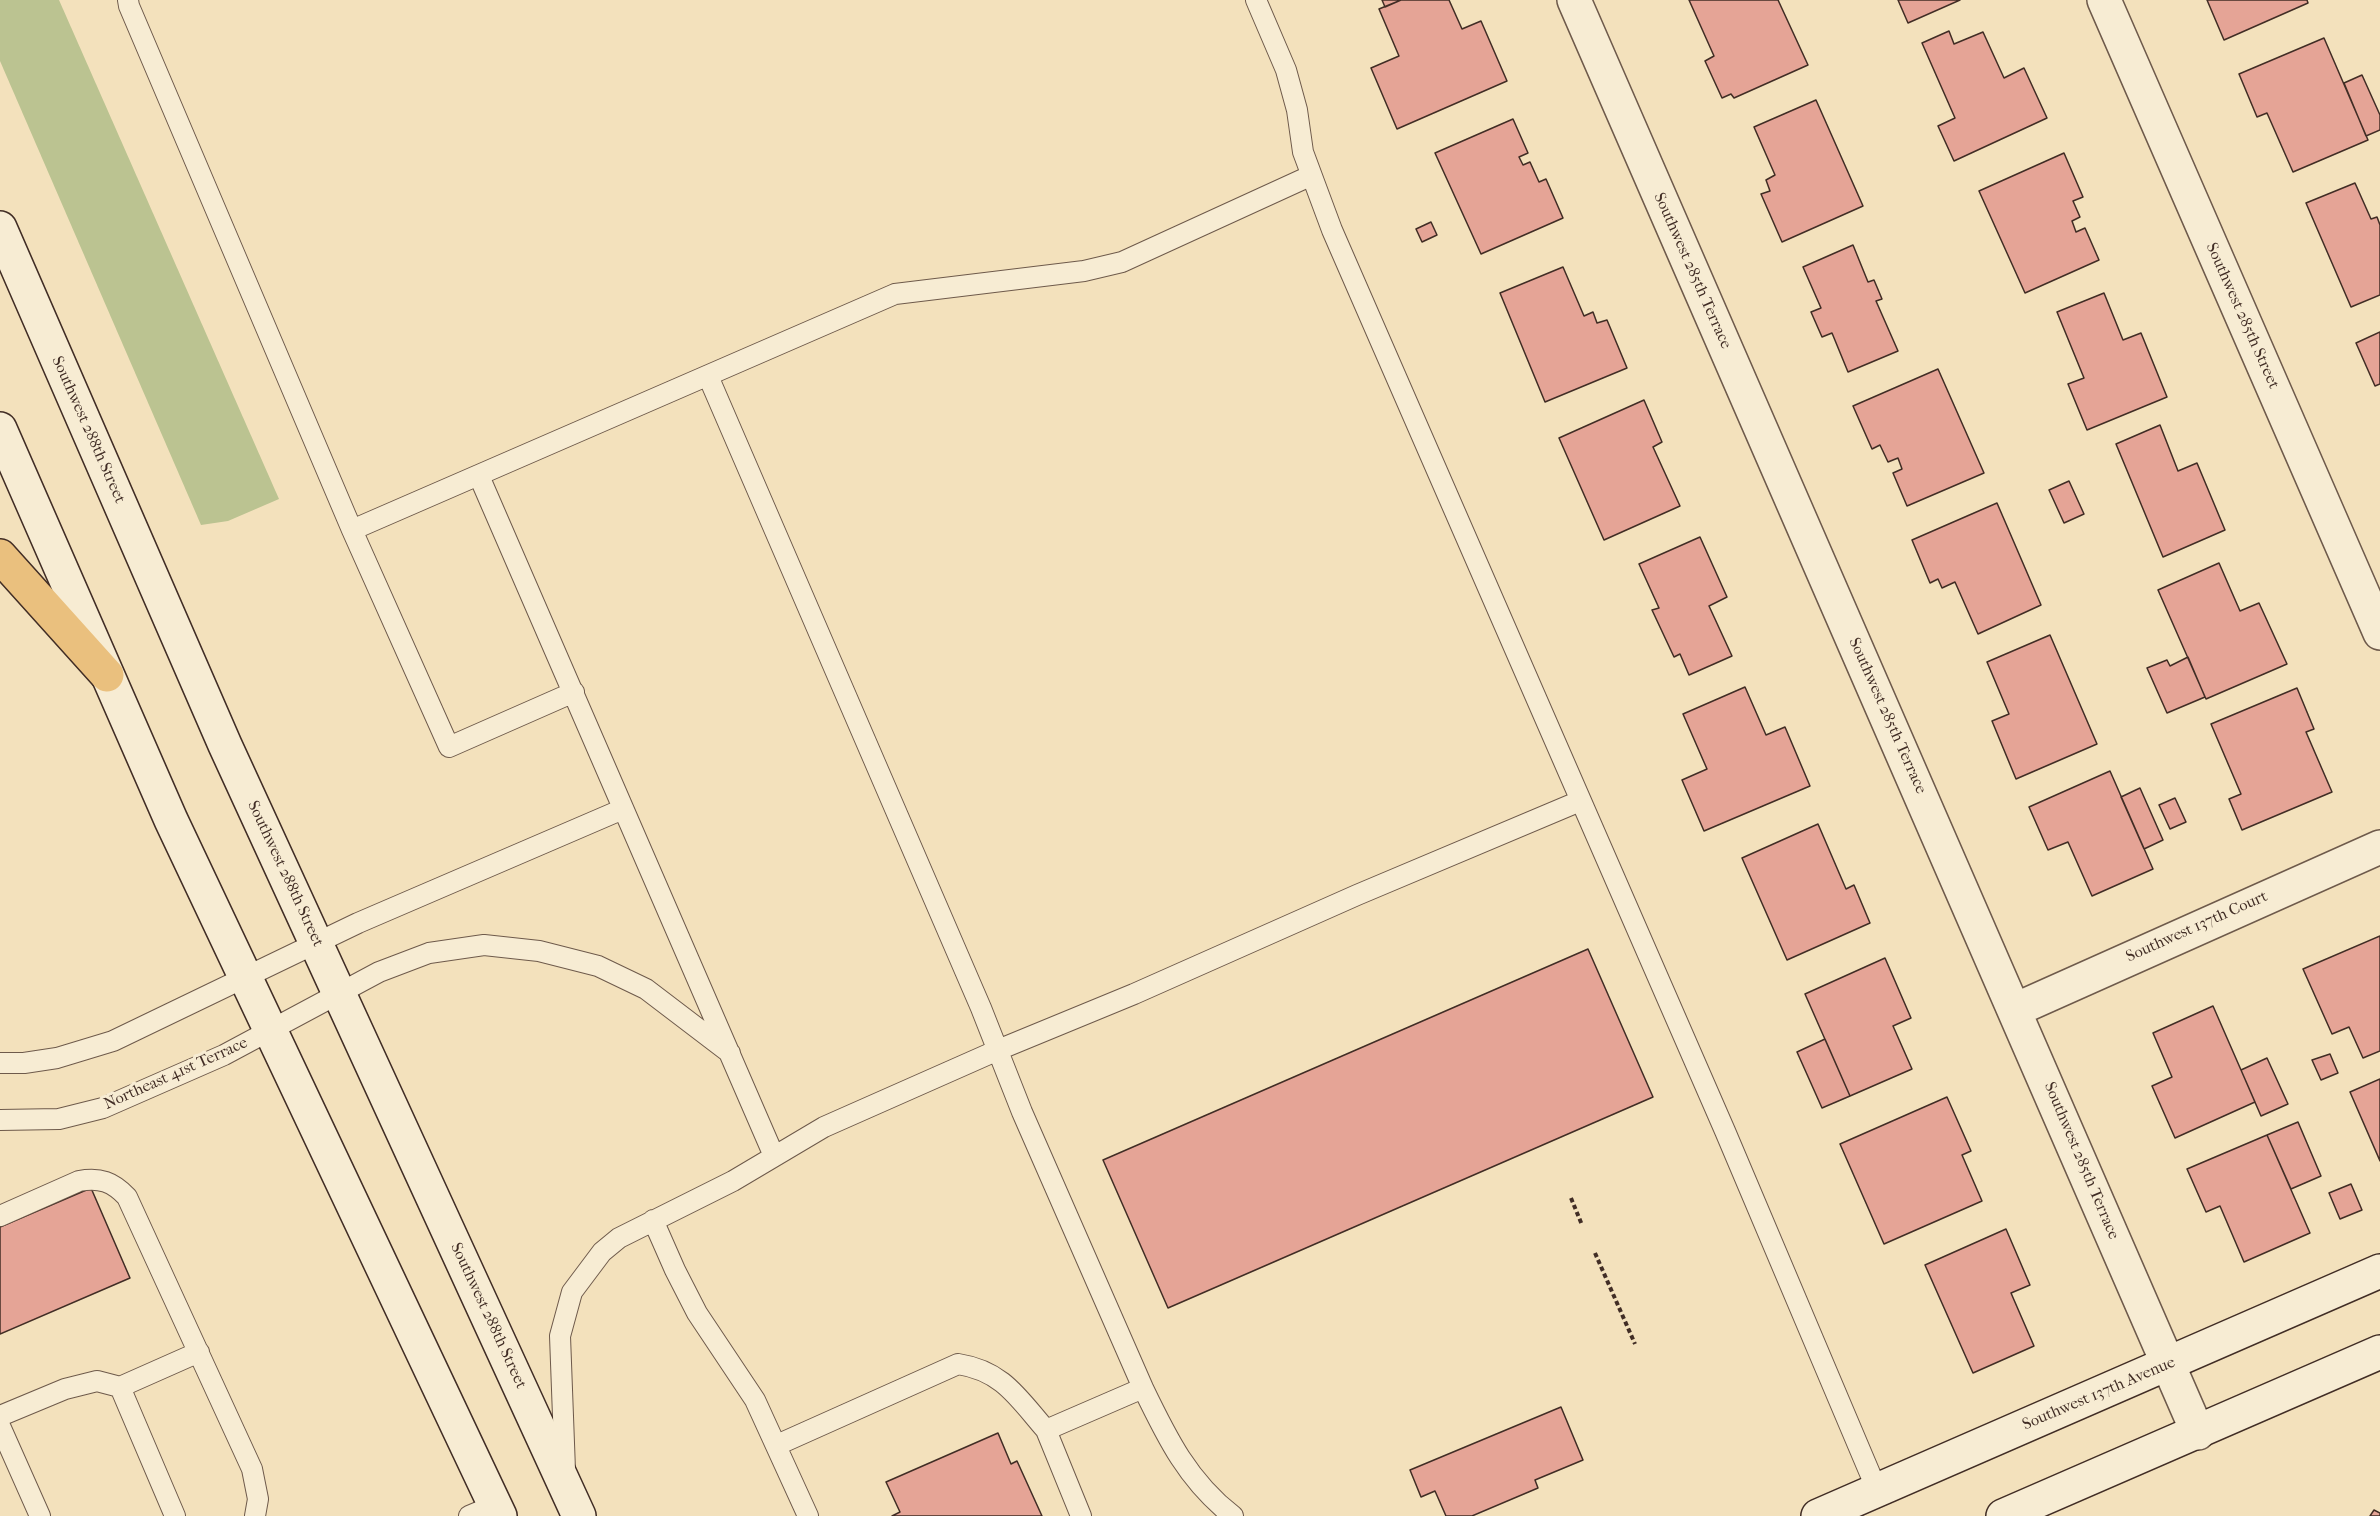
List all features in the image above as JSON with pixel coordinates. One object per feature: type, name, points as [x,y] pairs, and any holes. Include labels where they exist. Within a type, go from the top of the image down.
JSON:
[{"type":"highway","points":[[0,556],[107,675]]},
{"type":"main road","name":"Southwest 285th Terrace","points":[[1574,0],[2198,1433]]},
{"type":"main road","name":"Southwest 285th Street","points":[[2104,0],[2380,633]]},
{"type":"main road","name":"Southwest 288th Street","points":[[0,228],[225,745],[579,1516]]},
{"type":"main road","points":[[0,429],[171,820],[246,976],[488,1512]]},
{"type":"main road","name":"Southwest 137th Court","points":[[2015,1010],[2380,846]]},
{"type":"main road","name":"Southwest 137th Avenue","points":[[1818,1516],[2380,1270]]},
{"type":"main road","points":[[2003,1516],[2380,1352]]},
{"type":"lane","points":[[128,0],[352,530],[449,747],[574,692]]},
{"type":"lane","points":[[1256,0],[1286,70],[1297,110],[1303,152],[1310,176],[1341,252],[1725,1131],[1877,1490]]},
{"type":"lane","points":[[352,530],[895,294],[1084,271],[1122,262],[1310,176]]},
{"type":"lane","points":[[708,376],[998,1050],[1022,1113],[1143,1388],[1163,1431],[1186,1469],[1214,1501],[1233,1516]]},
{"type":"lane","points":[[479,476],[774,1156]]},
{"type":"lane","points":[[566,1486],[560,1336],[565,1312],[572,1292],[602,1252],[619,1238],[733,1181],[824,1128],[998,1050],[1134,994],[1357,895],[1580,801]]},
{"type":"lane","points":[[0,1063],[35,1061],[85,1052],[317,943],[623,808]]},
{"type":"lane","name":"Northeast 41st Terrace","points":[[0,1120],[59,1119],[93,1111],[215,1059],[379,972],[429,953],[484,945],[539,951],[598,966],[646,989],[730,1053]]},
{"type":"lane","points":[[0,1216],[79,1181],[91,1179],[103,1180],[117,1186],[127,1197],[252,1468],[258,1499],[255,1516]]},
{"type":"lane","points":[[653,1220],[685,1290],[755,1400],[808,1516]]},
{"type":"lane","points":[[0,1416],[65,1389],[98,1381],[120,1387],[199,1352]]},
{"type":"lane","points":[[777,1445],[958,1364],[979,1367],[1002,1380],[1046,1430],[1081,1516]]},
{"type":"lane","points":[[120,1387],[175,1516]]},
{"type":"lane","points":[[1046,1430],[1143,1388]]},
{"type":"lane","points":[[0,1426],[40,1516]]},
{"type":"path","points":[[1571,1198],[1582,1226]]},
{"type":"path","points":[[1595,1253],[1635,1344]]},
{"type":"green space","points":[[0,0],[59,0],[279,499],[228,521],[201,525],[0,61]]},
{"type":"building","points":[[1382,0],[1401,0],[1385,7]]},
{"type":"building","points":[[1401,0],[1449,0],[1462,29],[1481,21],[1507,81],[1397,129],[1371,68],[1399,56],[1379,9]]},
{"type":"building","points":[[1689,0],[1778,0],[1808,65],[1734,98],[1731,94],[1722,98],[1705,61],[1714,56]]},
{"type":"building","points":[[1898,0],[1960,0],[1908,23]]},
{"type":"building","points":[[2207,0],[2307,0],[2308,3],[2224,40]]},
{"type":"building","points":[[1949,31],[1954,44],[1983,32],[2004,78],[2024,68],[2047,118],[1954,161],[1938,126],[1955,118],[1922,43]]},
{"type":"building","points":[[2324,38],[2368,140],[2293,172],[2267,113],[2257,117],[2239,74]]},
{"type":"building","points":[[2362,75],[2380,115],[2380,130],[2366,136],[2344,83]]},
{"type":"building","points":[[1816,100],[1863,206],[1782,242],[1761,194],[1770,191],[1766,180],[1775,175],[1754,127]]},
{"type":"building","points":[[1513,119],[1528,153],[1519,157],[1523,165],[1530,162],[1539,182],[1546,179],[1563,218],[1481,254],[1435,153]]},
{"type":"building","points":[[2064,153],[2083,197],[2073,201],[2080,217],[2072,221],[2076,232],[2085,228],[2099,260],[2025,293],[1979,191]]},
{"type":"building","points":[[2355,183],[2371,219],[2377,217],[2380,225],[2380,295],[2351,307],[2306,203]]},
{"type":"building","points":[[1431,222],[1437,235],[1422,242],[1416,229]]},
{"type":"building","points":[[1853,245],[1868,282],[1874,280],[1882,299],[1876,301],[1898,351],[1848,372],[1832,333],[1822,337],[1811,312],[1821,308],[1803,267]]},
{"type":"building","points":[[1563,267],[1584,316],[1593,312],[1597,323],[1607,320],[1627,368],[1545,402],[1500,293]]},
{"type":"building","points":[[2104,293],[2123,340],[2141,333],[2167,397],[2087,430],[2068,384],[2084,378],[2057,312]]},
{"type":"building","points":[[2380,332],[2380,384],[2375,386],[2356,343]]},
{"type":"building","points":[[1938,369],[1984,473],[1907,506],[1893,473],[1902,469],[1898,458],[1888,462],[1880,445],[1872,449],[1853,406]]},
{"type":"building","points":[[1644,400],[1662,442],[1653,447],[1680,506],[1604,540],[1559,438]]},
{"type":"building","points":[[2160,425],[2178,471],[2197,463],[2225,530],[2163,557],[2116,444]]},
{"type":"building","points":[[2069,481],[2084,514],[2064,523],[2049,490]]},
{"type":"building","points":[[1997,503],[2041,605],[1978,634],[1955,582],[1942,588],[1938,579],[1930,583],[1912,540]]},
{"type":"building","points":[[1700,537],[1727,597],[1709,606],[1732,656],[1689,675],[1680,654],[1674,657],[1652,610],[1659,608],[1639,564]]},
{"type":"building","points":[[2219,563],[2240,611],[2259,603],[2287,664],[2206,699],[2158,590]]},
{"type":"building","points":[[2050,635],[2097,744],[2016,779],[1992,721],[2009,714],[1987,662]]},
{"type":"building","points":[[2188,657],[2205,697],[2167,713],[2147,668],[2167,660],[2170,666]]},
{"type":"building","points":[[1745,687],[1766,735],[1785,727],[1810,786],[1704,831],[1682,780],[1707,769],[1683,714]]},
{"type":"building","points":[[2297,688],[2314,729],[2306,732],[2332,792],[2242,830],[2229,799],[2241,794],[2211,724]]},
{"type":"building","points":[[2110,771],[2153,869],[2092,896],[2068,842],[2048,850],[2029,807]]},
{"type":"building","points":[[2140,788],[2163,840],[2144,849],[2121,797]]},
{"type":"building","points":[[2175,798],[2186,822],[2170,829],[2159,805]]},
{"type":"building","points":[[1818,824],[1846,889],[1854,885],[1870,923],[1787,960],[1742,858]]},
{"type":"building","points":[[2380,936],[2380,1051],[2363,1058],[2349,1027],[2332,1034],[2303,969]]},
{"type":"building","points":[[1588,949],[1653,1097],[1168,1308],[1103,1160]]},
{"type":"building","points":[[1885,958],[1911,1018],[1893,1026],[1912,1069],[1850,1096],[1805,994]]},
{"type":"building","points":[[2213,1006],[2255,1102],[2175,1138],[2152,1086],[2172,1077],[2153,1033]]},
{"type":"building","points":[[1825,1039],[1850,1096],[1822,1108],[1797,1052]]},
{"type":"building","points":[[2330,1054],[2338,1073],[2321,1080],[2312,1060]]},
{"type":"building","points":[[2267,1058],[2288,1104],[2261,1116],[2241,1070]]},
{"type":"building","points":[[2380,1079],[2380,1161],[2350,1092]]},
{"type":"building","points":[[1947,1097],[1971,1151],[1962,1155],[1982,1201],[1884,1244],[1840,1144]]},
{"type":"building","points":[[2298,1122],[2321,1176],[2291,1189],[2267,1135]]},
{"type":"building","points":[[2267,1135],[2310,1233],[2244,1262],[2220,1206],[2206,1212],[2187,1169]]},
{"type":"building","points":[[2351,1184],[2362,1210],[2340,1219],[2329,1193]]},
{"type":"building","points":[[91,1188],[130,1278],[0,1334],[0,1227]]},
{"type":"building","points":[[2006,1229],[2030,1285],[2011,1293],[2034,1346],[1973,1373],[1925,1265]]},
{"type":"building","points":[[1561,1407],[1583,1460],[1535,1480],[1538,1488],[1472,1516],[1446,1516],[1435,1491],[1421,1497],[1410,1470]]},
{"type":"building","points":[[998,1433],[1011,1464],[1017,1461],[1042,1516],[892,1516],[900,1512],[886,1482]]},
{"type":"building","points":[[2374,1510],[2380,1513],[2380,1516],[2370,1516]]}]
